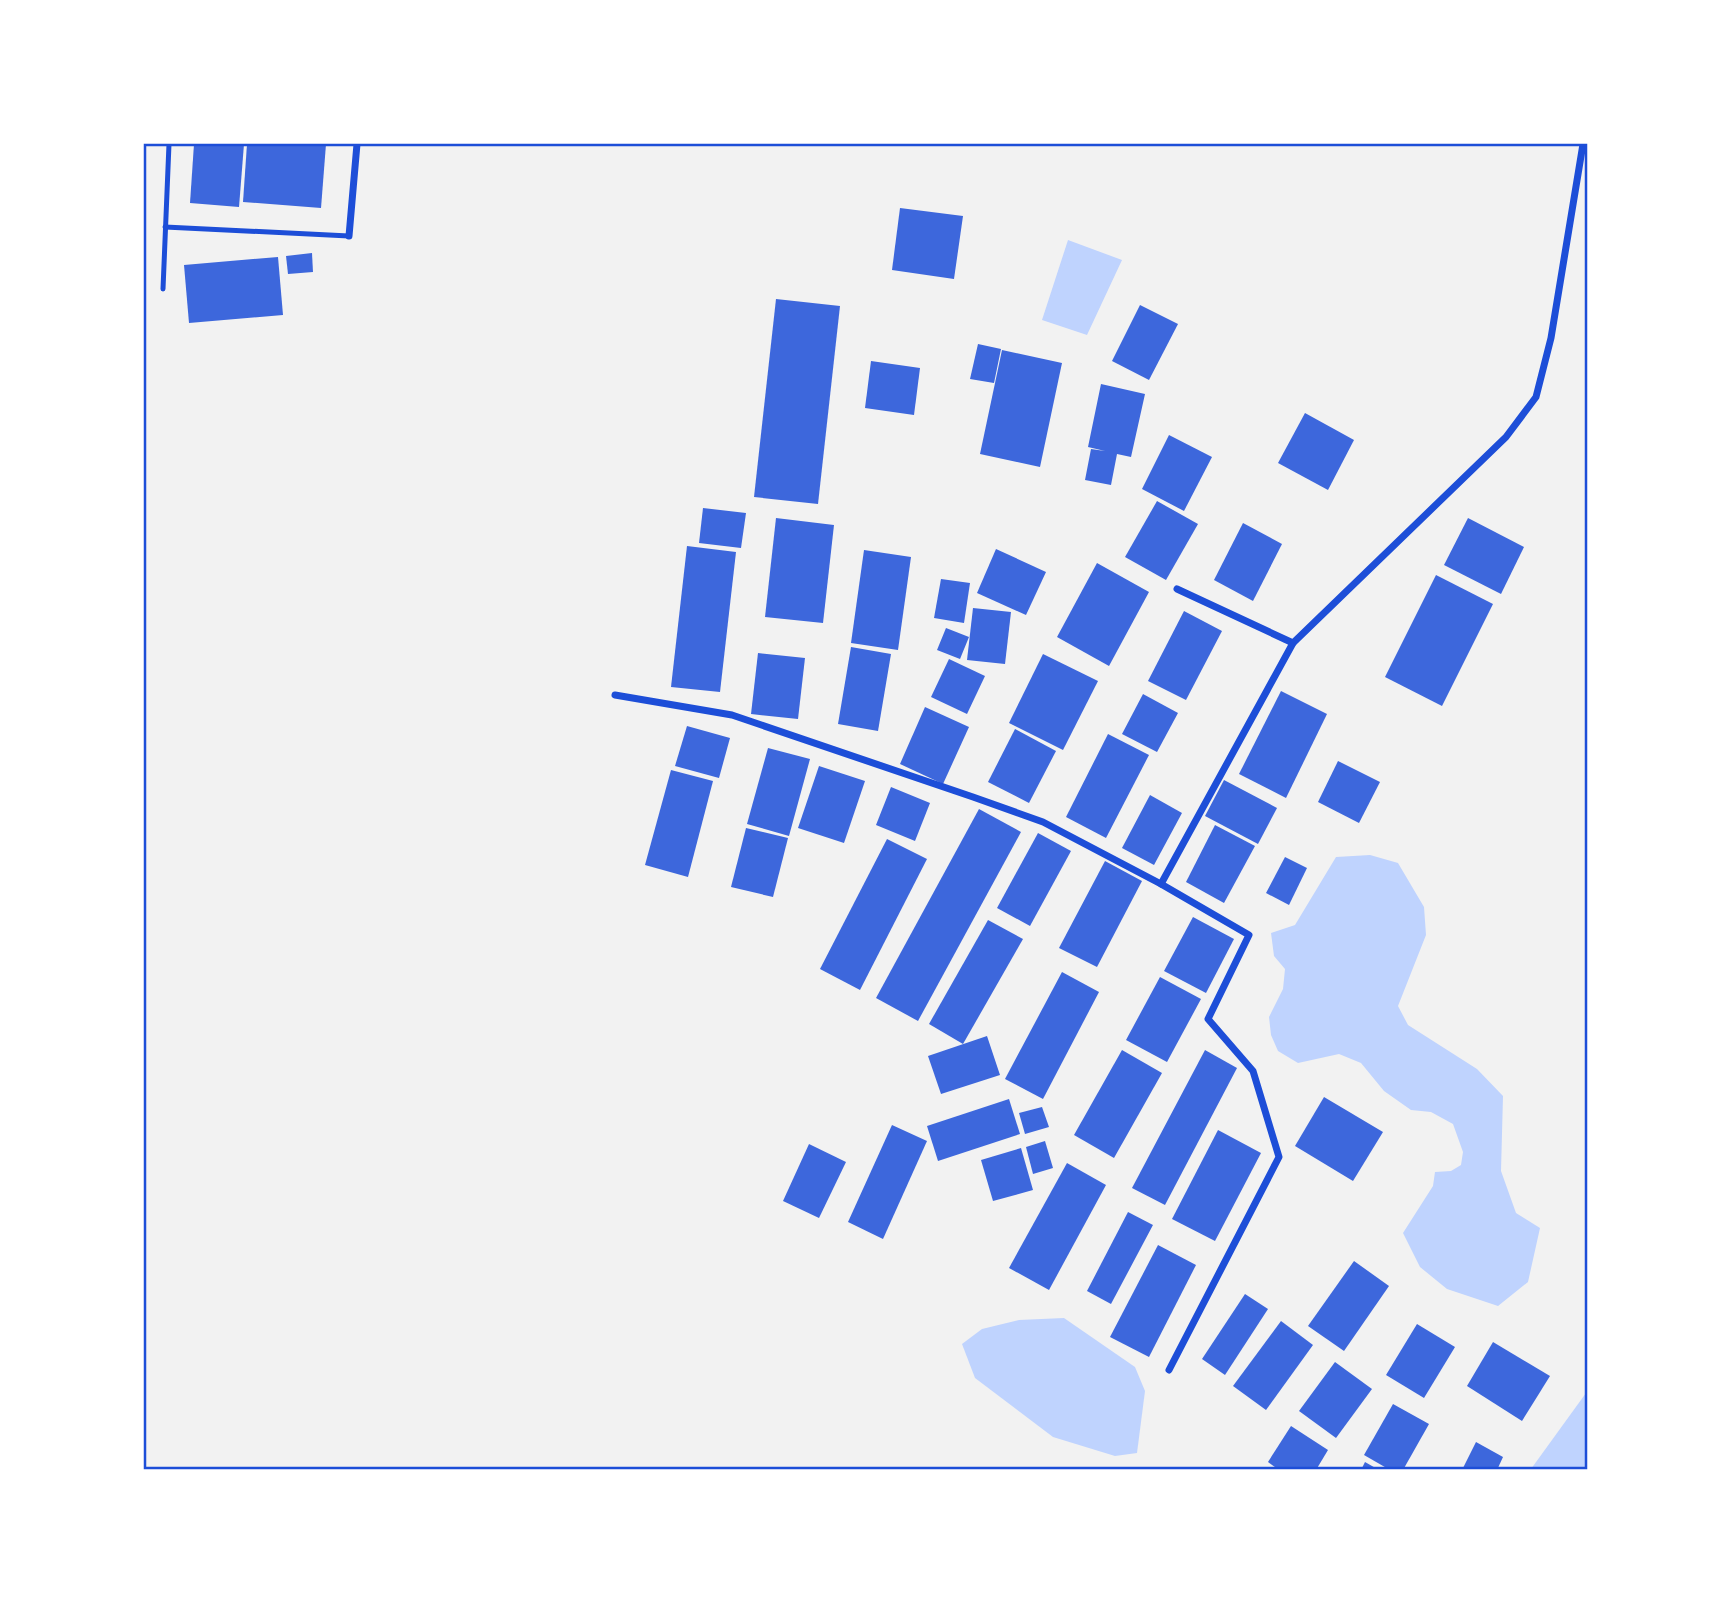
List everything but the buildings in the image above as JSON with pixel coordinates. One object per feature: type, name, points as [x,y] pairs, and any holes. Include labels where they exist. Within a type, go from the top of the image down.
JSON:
[{"type":"street","points":[[349,236],[357,144]]},
{"type":"street","points":[[1161,884],[1293,643],[1506,437],[1536,397],[1551,338],[1583,144]]},
{"type":"street","points":[[1177,589],[1293,643]]},
{"type":"street","points":[[615,695],[732,715],[1043,821],[1249,935],[1208,1019],[1253,1071],[1279,1157],[1169,1370]]},
{"type":"lane","points":[[163,289],[169,144]]},
{"type":"lane","points":[[165,226],[349,236]]},
{"type":"water","points":[[1068,240],[1122,260],[1087,335],[1042,320]]},
{"type":"water","points":[[1370,855],[1398,863],[1424,907],[1426,935],[1398,1006],[1408,1025],[1477,1069],[1503,1096],[1501,1171],[1516,1213],[1540,1228],[1528,1282],[1498,1306],[1447,1289],[1420,1267],[1403,1233],[1433,1186],[1435,1172],[1451,1171],[1461,1165],[1463,1152],[1453,1124],[1431,1112],[1411,1110],[1384,1091],[1361,1063],[1339,1054],[1298,1063],[1278,1051],[1271,1035],[1269,1017],[1283,989],[1285,969],[1274,956],[1271,933],[1295,925],[1336,857]]},
{"type":"water","points":[[1064,1318],[1135,1367],[1145,1391],[1137,1453],[1115,1456],[1053,1437],[975,1378],[962,1344],[982,1329],[1019,1320]]},
{"type":"water","points":[[1586,1393],[1587,1469],[1531,1469]]}]
